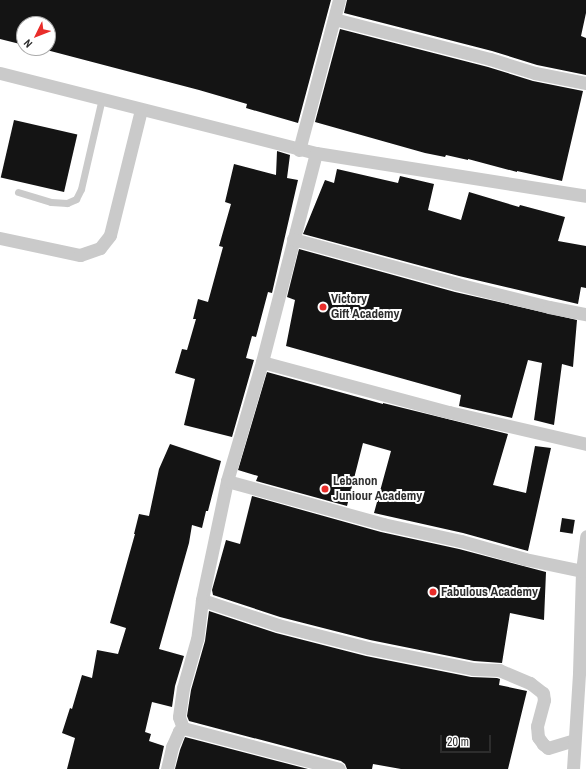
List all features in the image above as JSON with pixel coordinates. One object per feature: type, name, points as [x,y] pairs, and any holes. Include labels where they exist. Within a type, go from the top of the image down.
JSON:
[{"type":"street","points":[[299,150],[339,0]]},
{"type":"street","points":[[334,19],[490,59],[534,73],[586,83]]},
{"type":"street","points":[[0,73],[316,154],[586,196]]},
{"type":"street","points":[[0,238],[80,255],[100,248],[110,235],[141,110]]},
{"type":"street","points":[[184,728],[179,717],[183,688],[197,639],[202,600],[227,482],[262,362],[316,154]]},
{"type":"street","points":[[293,240],[549,308],[586,314]]},
{"type":"street","points":[[262,362],[472,418],[586,444]]},
{"type":"street","points":[[227,482],[376,522],[461,541],[525,559],[582,571]]},
{"type":"street","points":[[573,769],[574,740],[583,674],[582,571],[586,536]]},
{"type":"street","points":[[202,600],[278,625],[368,648],[473,669],[499,670],[530,683],[543,693],[544,700],[536,726],[538,737],[542,744],[548,748],[574,740]]},
{"type":"street","points":[[167,769],[172,747],[179,731],[184,728],[338,769]]},
{"type":"lane","points":[[18,192],[51,202],[67,203],[76,198],[81,189],[102,98]]},
{"type":"building","points":[[0,0],[331,0],[298,123],[246,108],[247,104],[199,90],[56,52],[56,16],[16,16],[16,43],[0,39]]},
{"type":"building","points":[[347,0],[586,0],[586,13],[581,36],[586,38],[586,75],[537,65],[492,51],[344,13]]},
{"type":"building","points":[[340,29],[488,67],[533,81],[583,91],[562,181],[517,172],[468,159],[425,153],[315,122]]},
{"type":"building","points":[[14,120],[77,135],[64,192],[1,177]]},
{"type":"building","points":[[277,151],[290,155],[287,178],[298,180],[272,293],[268,292],[256,337],[252,336],[246,358],[254,360],[232,437],[184,425],[195,379],[175,373],[182,349],[187,350],[196,319],[193,319],[198,299],[208,302],[223,247],[219,246],[231,204],[225,202],[234,164],[276,175]]},
{"type":"building","points":[[337,169],[398,183],[400,176],[434,184],[428,210],[461,220],[469,192],[519,207],[520,205],[565,217],[558,241],[586,246],[586,288],[581,287],[578,304],[459,276],[303,234],[325,180],[334,183]]},
{"type":"building","points":[[299,249],[455,292],[577,320],[573,367],[562,364],[554,425],[534,420],[542,363],[528,360],[512,418],[459,406],[461,395],[286,346],[295,300],[287,297]]},
{"type":"building","points":[[267,372],[383,404],[508,434],[493,485],[526,493],[535,446],[551,448],[528,551],[463,533],[374,513],[391,451],[363,443],[347,506],[256,481],[258,476],[238,470]]},
{"type":"building","points":[[170,444],[221,461],[202,528],[192,525],[189,543],[159,649],[184,656],[175,686],[172,707],[152,702],[145,732],[151,734],[149,741],[164,746],[159,769],[67,769],[75,738],[62,733],[70,708],[72,709],[82,675],[92,678],[97,650],[118,654],[126,628],[110,623],[135,534],[139,514],[149,516],[159,469]]},
{"type":"building","points":[[252,496],[381,532],[459,549],[546,572],[544,620],[510,613],[502,663],[474,661],[370,640],[280,617],[213,595],[212,590],[226,540],[240,544]]},
{"type":"building","points":[[562,518],[575,520],[573,534],[560,532]]},
{"type":"building","points":[[209,611],[276,633],[366,656],[471,677],[497,678],[500,679],[499,685],[527,691],[508,769],[401,769],[373,764],[372,769],[347,769],[345,764],[341,761],[189,721],[187,716],[191,690],[205,641]]},
{"type":"building","points":[[185,737],[308,769],[175,769]]},
{"type":"place","name":"Victory Gift Academy","points":[[323,307]]},
{"type":"place","name":"Lebanon Juniour Academy","points":[[325,489]]},
{"type":"place","name":"Fabulous Academy","points":[[433,592]]}]
